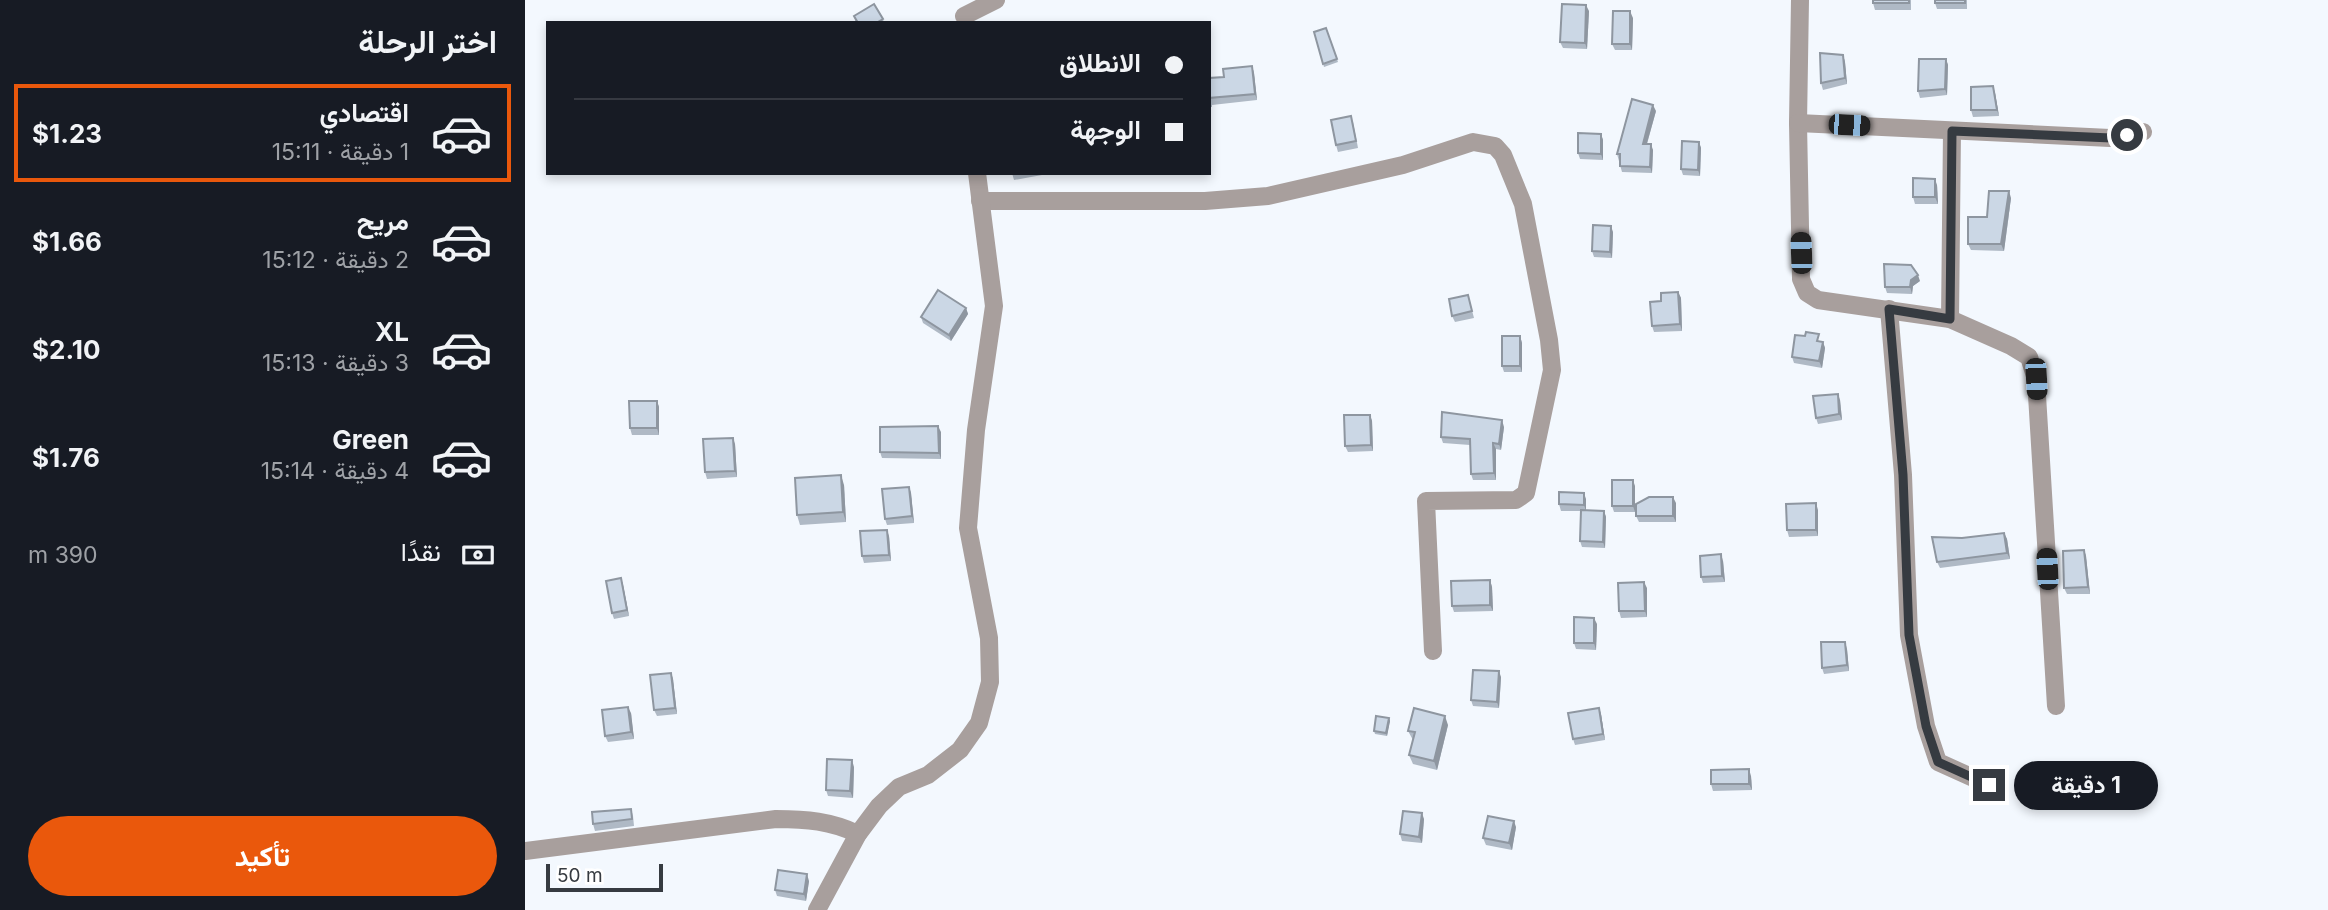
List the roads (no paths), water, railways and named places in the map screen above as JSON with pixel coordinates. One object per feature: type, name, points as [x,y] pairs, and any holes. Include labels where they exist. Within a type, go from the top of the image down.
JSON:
[{"type":"street","points":[[963,13],[996,0]]},
{"type":"street","points":[[1800,0],[1798,122],[1801,279],[1807,293],[1829,303],[1950,319],[2011,346],[2029,357],[2036,379],[2056,706]]},
{"type":"street","points":[[1798,122],[2111,138],[2143,132]]},
{"type":"street","points":[[1950,319],[1952,131]]},
{"type":"street","points":[[980,201],[1205,201],[1268,196],[1403,165],[1473,142],[1495,146],[1503,155],[1523,204],[1549,340],[1552,370],[1526,493],[1516,500],[1426,501],[1433,651]]},
{"type":"street","points":[[817,910],[858,834],[879,806],[899,788],[928,775],[960,750],[979,723],[990,682],[989,638],[968,528],[976,430],[995,306],[977,175]]},
{"type":"street","points":[[1889,309],[1903,475],[1909,635],[1926,726],[1938,762],[1989,785]]},
{"type":"street","points":[[525,850],[776,819],[807,819],[838,824],[858,834]]}]
